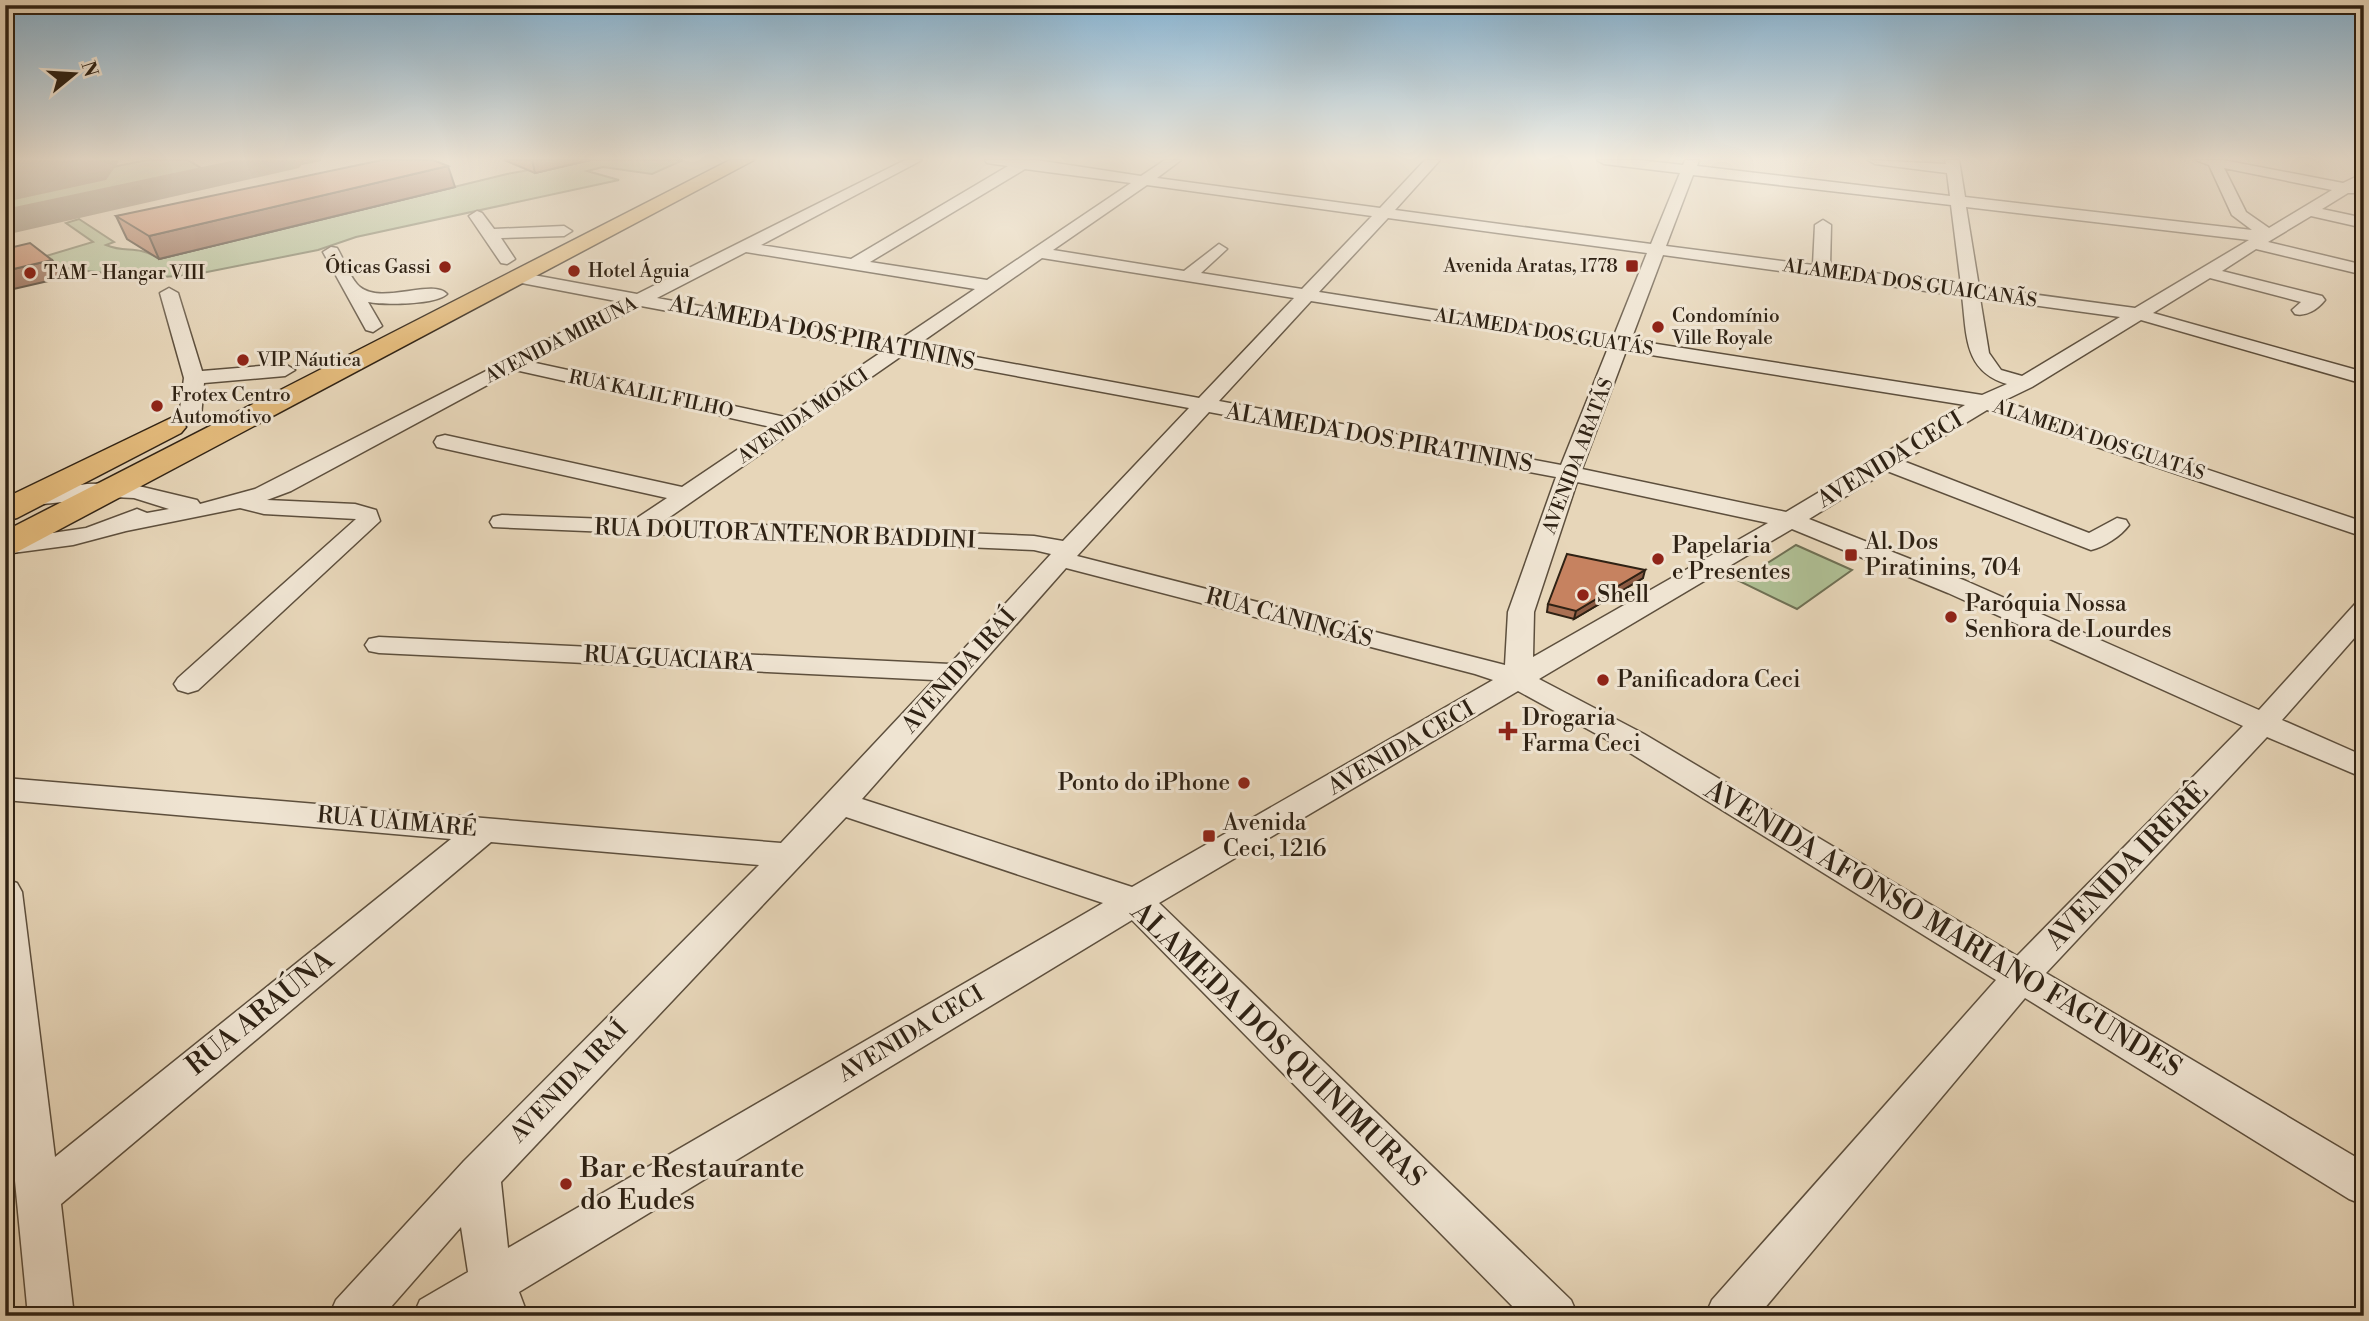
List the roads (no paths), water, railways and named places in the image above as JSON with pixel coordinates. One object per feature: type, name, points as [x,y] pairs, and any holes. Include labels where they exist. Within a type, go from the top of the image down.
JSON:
[{"type":"highway","points":[[349,338],[438,294],[512,268],[564,231],[583,222]]},
{"type":"highway","points":[[5,546],[512,268],[612,222]]},
{"type":"highway","points":[[14,503],[295,365]]},
{"type":"street","points":[[481,222],[512,268]]},
{"type":"street","name":"AVENIDA MIRUNA","points":[[122,524],[244,502],[283,486],[512,364],[795,222]]},
{"type":"street","points":[[854,264],[925,222]]},
{"type":"street","name":"AVENIDA MOACI","points":[[638,528],[1085,222]]},
{"type":"street","name":"AVENIDA IRAÍ","points":[[352,1316],[479,1175],[840,803],[1064,555],[1375,222]]},
{"type":"street","name":"ALAMEDA DOS GUAICANÃS","points":[[1455,222],[2138,314],[2364,378]]},
{"type":"street","name":"AVENIDA ARATÃS","points":[[1518,679],[1521,612],[1569,473],[1668,222]]},
{"type":"street","points":[[1960,222],[1979,354],[1986,368],[2004,378],[2025,383]]},
{"type":"street","points":[[2124,222],[2263,239],[2364,270]]},
{"type":"street","points":[[2246,222],[2263,239]]},
{"type":"street","name":"AVENIDA CECI","points":[[436,1316],[498,1299],[1135,901],[1790,520],[1985,402],[2025,383],[2289,222]]},
{"type":"street","points":[[1821,271],[1823,225]]},
{"type":"street","points":[[491,234],[564,231]]},
{"type":"street","points":[[745,247],[990,286]]},
{"type":"street","points":[[1188,276],[1219,248]]},
{"type":"street","points":[[331,252],[373,326]]},
{"type":"street","name":"ALAMEDA DOS GUATÁS","points":[[1039,253],[1985,402],[2364,530]]},
{"type":"street","name":"ALAMEDA DOS PIRATININS","points":[[512,268],[641,298],[1569,473],[1790,520],[1957,587],[2364,768]]},
{"type":"street","points":[[2207,272],[2315,300],[2301,310]]},
{"type":"street","points":[[355,291],[366,298],[382,299],[438,294]]},
{"type":"street","points":[[169,293],[194,378],[190,417]]},
{"type":"street","name":"RUA KALIL FILHO","points":[[512,364],[790,425]]},
{"type":"street","points":[[194,378],[295,365]]},
{"type":"street","points":[[445,442],[686,495]]},
{"type":"street","points":[[1887,463],[2091,543],[2117,525]]},
{"type":"street","name":"AVENIDA MIRUNA","points":[[14,503],[107,490],[144,493],[155,500],[181,505],[244,502]]},
{"type":"street","points":[[5,546],[64,539],[122,524],[149,507],[155,500]]},
{"type":"street","points":[[188,684],[368,520],[368,515],[355,511],[290,510],[244,502]]},
{"type":"street","name":"RUA DOUTOR ANTENOR BADDINI","points":[[502,522],[1034,543],[1064,555]]},
{"type":"street","name":"RUA CANINGÁS","points":[[1064,555],[1518,679]]},
{"type":"street","name":"AVENIDA IRERÊ","points":[[1728,1316],[2022,975],[2263,723],[2364,610]]},
{"type":"street","name":"RUA GUACIARA","points":[[379,645],[958,673]]},
{"type":"street","name":"AVENIDA AFONSO MARIANO FAGUNDES","points":[[1518,679],[1633,741],[2364,1185]]},
{"type":"street","name":"RUA UAIMARÉ","points":[[5,789],[789,856]]},
{"type":"street","name":"ALAMEDA DOS QUINIMURAS","points":[[840,803],[1135,901],[1555,1316]]},
{"type":"street","name":"RUA ARAÚNA","points":[[36,1198],[484,830]]},
{"type":"street","points":[[5,891],[36,1198],[51,1316]]},
{"type":"street","points":[[479,1175],[482,1231],[498,1299]]},
{"type":"place","name":"Avenida Aratas, 1778","points":[[1632,266]]},
{"type":"place","name":"Óticas Gassi","points":[[445,267]]},
{"type":"place","name":"Hotel Águia","points":[[574,271]]},
{"type":"place","name":"TAM - Hangar VIII","points":[[30,273]]},
{"type":"place","name":"Condomínio Ville Royale","points":[[1658,327]]},
{"type":"place","name":"VIP Náutica","points":[[243,360]]},
{"type":"place","name":"Frotex Centro Automotivo","points":[[157,406]]},
{"type":"place","name":"Al. Dos Piratinins, 704","points":[[1851,555]]},
{"type":"place","name":"Papelaria e Presentes","points":[[1658,559]]},
{"type":"place","name":"Shell","points":[[1583,595]]},
{"type":"place","name":"Paróquia Nossa Senhora de Lourdes","points":[[1951,617]]},
{"type":"place","name":"Panificadora Ceci","points":[[1603,680]]},
{"type":"place","name":"Drogaria Farma Ceci","points":[[1508,731]]},
{"type":"place","name":"Ponto do iPhone","points":[[1244,783]]},
{"type":"place","name":"Avenida Ceci, 1216","points":[[1209,836]]},
{"type":"place","name":"Bar e Restaurante do Eudes","points":[[566,1184]]}]
